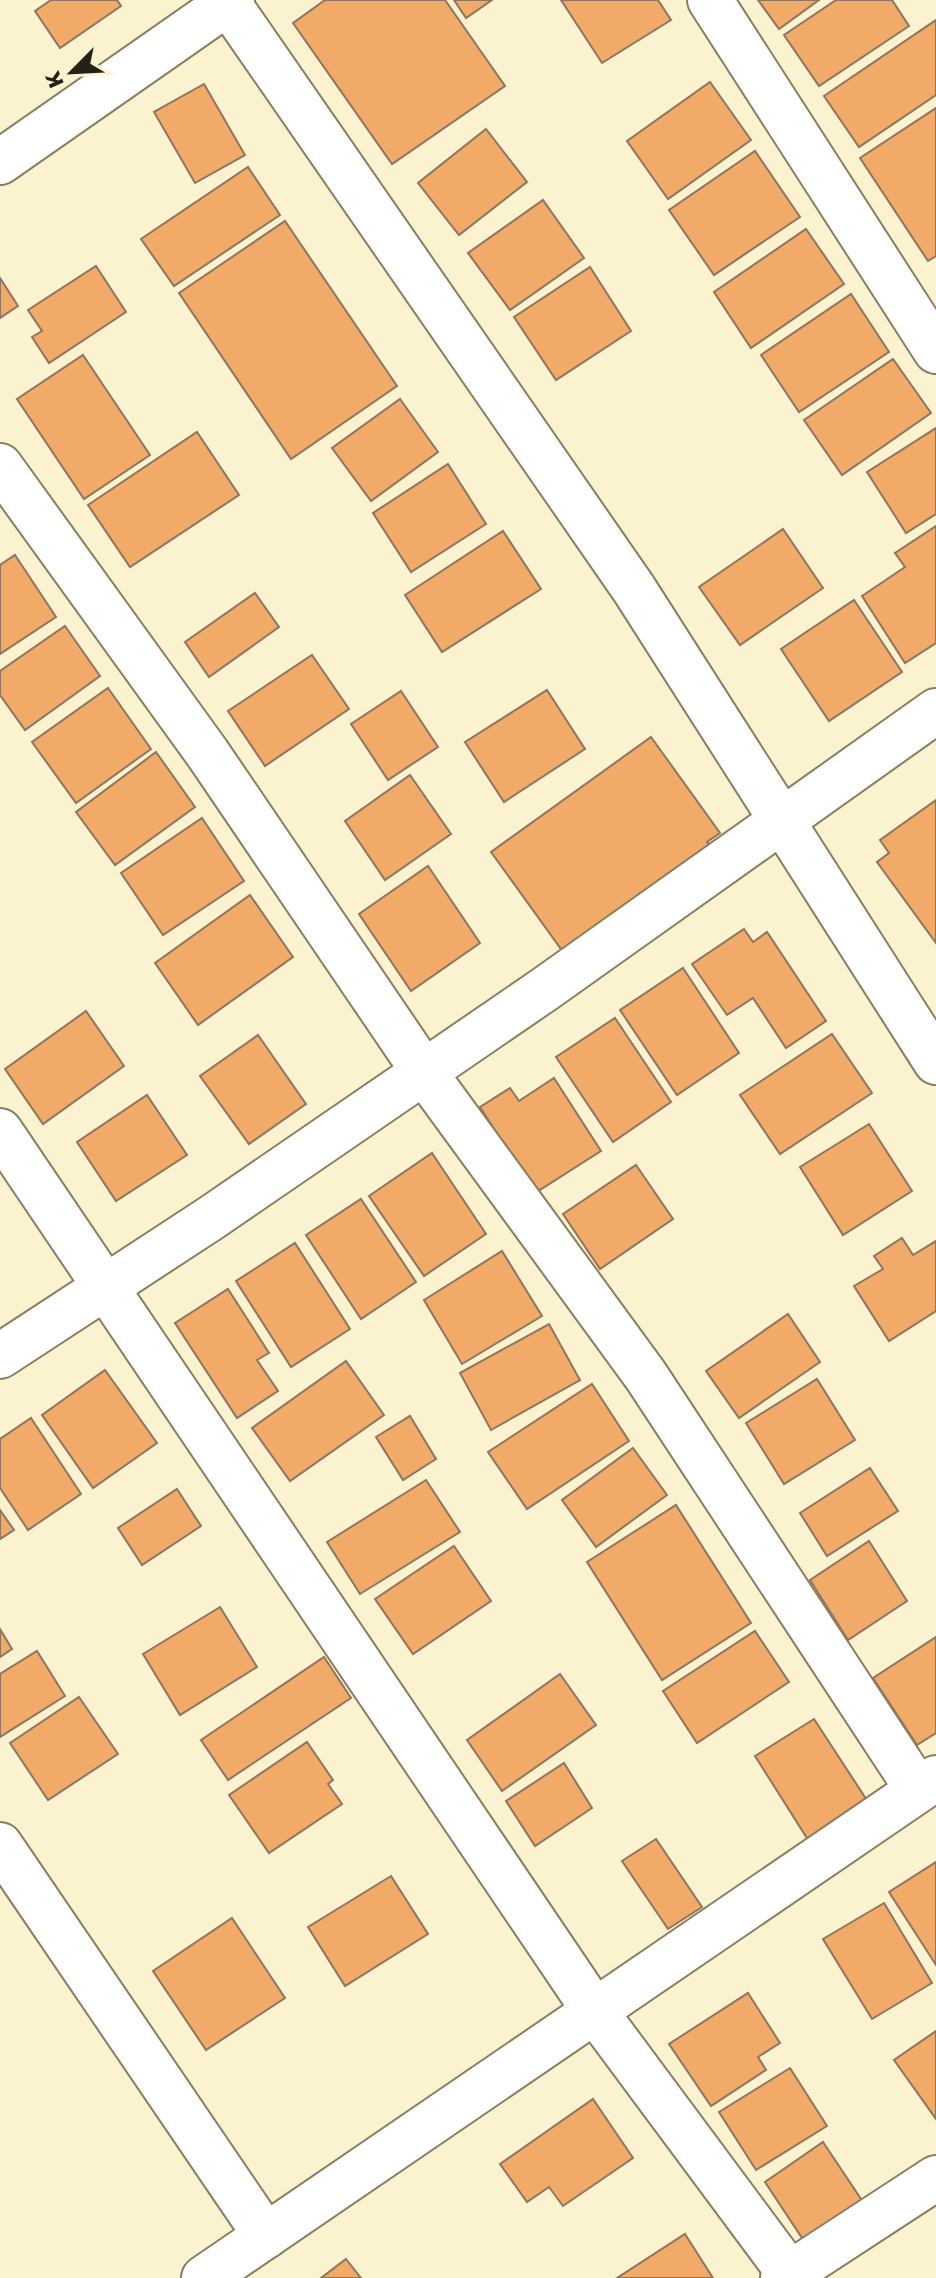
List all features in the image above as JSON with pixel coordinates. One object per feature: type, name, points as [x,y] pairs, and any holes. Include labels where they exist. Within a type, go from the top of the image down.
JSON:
[{"type":"street","points":[[710,0],[936,351]]},
{"type":"street","points":[[0,162],[229,1],[634,589],[936,1062]]},
{"type":"street","points":[[0,466],[208,754],[424,1072],[646,1376],[927,1784],[204,2278]]},
{"type":"street","points":[[0,1356],[424,1072],[936,711]]},
{"type":"street","points":[[0,1131],[594,2010],[789,2277],[936,2178]]},
{"type":"street","points":[[0,1845],[266,2236]]},
{"type":"building","points":[[51,0],[117,0],[121,6],[60,48],[35,11]]},
{"type":"building","points":[[325,0],[445,0],[505,86],[392,164],[293,23]]},
{"type":"building","points":[[454,0],[492,0],[466,18]]},
{"type":"building","points":[[561,0],[658,0],[671,20],[602,63]]},
{"type":"building","points":[[758,0],[819,0],[779,29]]},
{"type":"building","points":[[836,0],[892,0],[909,26],[819,86],[784,35]]},
{"type":"building","points":[[936,20],[936,95],[859,147],[824,96]]},
{"type":"building","points":[[710,82],[751,140],[668,199],[627,141]]},
{"type":"building","points":[[204,84],[245,155],[195,183],[154,112]]},
{"type":"building","points":[[936,108],[936,256],[928,261],[860,158]]},
{"type":"building","points":[[486,129],[527,182],[459,235],[418,183]]},
{"type":"building","points":[[755,151],[800,217],[714,275],[669,210]]},
{"type":"building","points":[[248,167],[280,215],[174,286],[141,239]]},
{"type":"building","points":[[543,200],[584,258],[510,310],[468,253]]},
{"type":"building","points":[[285,221],[397,386],[291,459],[179,293]]},
{"type":"building","points":[[806,229],[844,284],[751,348],[714,292]]},
{"type":"building","points":[[96,266],[126,312],[49,363],[32,337],[42,331],[28,310]]},
{"type":"building","points":[[590,267],[631,331],[556,380],[514,317]]},
{"type":"building","points":[[0,278],[18,306],[0,318]]},
{"type":"building","points":[[851,294],[889,352],[799,412],[761,355]]},
{"type":"building","points":[[83,355],[150,455],[84,499],[17,399]]},
{"type":"building","points":[[893,359],[931,413],[842,475],[804,420]]},
{"type":"building","points":[[400,399],[438,452],[371,501],[332,448]]},
{"type":"building","points":[[936,428],[936,514],[906,533],[867,472]]},
{"type":"building","points":[[197,432],[239,495],[130,567],[88,505]]},
{"type":"building","points":[[448,464],[486,524],[411,572],[373,513]]},
{"type":"building","points":[[936,526],[936,643],[905,663],[862,596],[905,567],[895,553]]},
{"type":"building","points":[[783,529],[823,588],[740,645],[699,587]]},
{"type":"building","points":[[503,531],[541,589],[442,652],[405,595]]},
{"type":"building","points":[[15,555],[56,617],[0,654],[0,565]]},
{"type":"building","points":[[255,593],[279,627],[209,677],[185,642]]},
{"type":"building","points":[[854,600],[902,672],[829,721],[781,649]]},
{"type":"building","points":[[65,626],[100,676],[25,730],[0,695],[0,671]]},
{"type":"building","points":[[312,655],[349,709],[265,766],[228,711]]},
{"type":"building","points":[[108,688],[151,749],[76,803],[32,742]]},
{"type":"building","points":[[547,690],[585,749],[504,802],[465,742]]},
{"type":"building","points":[[401,691],[438,747],[388,780],[351,724]]},
{"type":"building","points":[[651,737],[720,833],[707,842],[714,850],[566,956],[491,852]]},
{"type":"building","points":[[156,752],[195,807],[115,865],[76,812]]},
{"type":"building","points":[[410,775],[451,834],[385,880],[345,821]]},
{"type":"building","points":[[936,800],[936,943],[877,862],[889,853],[880,840]]},
{"type":"building","points":[[202,818],[244,881],[163,935],[121,873]]},
{"type":"building","points":[[428,866],[480,943],[411,991],[359,914]]},
{"type":"building","points":[[250,895],[293,957],[198,1025],[155,963]]},
{"type":"building","points":[[744,929],[753,942],[767,932],[826,1021],[786,1048],[753,998],[727,1015],[692,964]]},
{"type":"building","points":[[683,968],[739,1053],[677,1095],[620,1010]]},
{"type":"building","points":[[86,1011],[124,1066],[43,1124],[5,1069]]},
{"type":"building","points":[[615,1018],[671,1102],[613,1142],[556,1057]]},
{"type":"building","points":[[832,1034],[872,1093],[780,1154],[740,1095]]},
{"type":"building","points":[[258,1035],[306,1104],[249,1144],[200,1076]]},
{"type":"building","points":[[554,1078],[601,1151],[535,1193],[480,1107],[510,1088],[519,1101]]},
{"type":"building","points":[[147,1095],[187,1155],[116,1201],[77,1142]]},
{"type":"building","points":[[869,1124],[912,1191],[843,1235],[800,1167]]},
{"type":"building","points":[[432,1153],[486,1234],[424,1276],[369,1196]]},
{"type":"building","points":[[636,1165],[673,1219],[600,1269],[563,1214]]},
{"type":"building","points":[[361,1199],[416,1282],[361,1319],[306,1235]]},
{"type":"building","points":[[902,1238],[913,1255],[936,1241],[936,1311],[889,1341],[854,1286],[883,1269],[874,1256]]},
{"type":"building","points":[[295,1243],[350,1329],[291,1367],[236,1281]]},
{"type":"building","points":[[502,1251],[542,1316],[462,1364],[424,1300]]},
{"type":"building","points":[[228,1289],[269,1353],[257,1360],[278,1391],[237,1418],[175,1323]]},
{"type":"building","points":[[788,1314],[820,1362],[739,1418],[706,1371]]},
{"type":"building","points":[[549,1324],[580,1380],[491,1430],[460,1373]]},
{"type":"building","points":[[346,1361],[384,1415],[290,1481],[252,1428]]},
{"type":"building","points":[[105,1370],[157,1443],[93,1488],[42,1415]]},
{"type":"building","points":[[817,1379],[855,1440],[784,1484],[746,1423]]},
{"type":"building","points":[[592,1384],[629,1441],[527,1509],[488,1452]]},
{"type":"building","points":[[410,1416],[436,1459],[403,1480],[376,1437]]},
{"type":"building","points":[[31,1418],[81,1494],[28,1530],[0,1488],[0,1439]]},
{"type":"building","points":[[633,1448],[667,1495],[596,1547],[562,1500]]},
{"type":"building","points":[[870,1468],[898,1511],[827,1556],[800,1513]]},
{"type":"building","points":[[426,1480],[460,1532],[360,1594],[327,1542]]},
{"type":"building","points":[[177,1489],[201,1526],[142,1565],[118,1528]]},
{"type":"building","points":[[676,1505],[751,1623],[662,1680],[587,1562]]},
{"type":"building","points":[[0,1510],[14,1530],[0,1539]]},
{"type":"building","points":[[869,1541],[907,1601],[848,1640],[810,1580]]},
{"type":"building","points":[[454,1546],[491,1601],[413,1654],[375,1599]]},
{"type":"building","points":[[220,1607],[257,1667],[180,1715],[143,1654]]},
{"type":"building","points":[[0,1629],[12,1649],[0,1657]]},
{"type":"building","points":[[755,1631],[789,1682],[697,1743],[663,1691]]},
{"type":"building","points":[[936,1637],[936,1733],[917,1745],[873,1678]]},
{"type":"building","points":[[37,1651],[65,1696],[0,1737],[0,1674]]},
{"type":"building","points":[[324,1657],[351,1698],[228,1780],[201,1740]]},
{"type":"building","points":[[560,1674],[596,1725],[502,1791],[467,1740]]},
{"type":"building","points":[[79,1697],[118,1754],[48,1800],[10,1743]]},
{"type":"building","points":[[814,1719],[872,1808],[812,1846],[755,1756]]},
{"type":"building","points":[[307,1742],[333,1780],[328,1784],[342,1804],[269,1853],[229,1795]]},
{"type":"building","points":[[564,1763],[592,1808],[535,1846],[506,1801]]},
{"type":"building","points":[[656,1839],[702,1907],[668,1929],[622,1861]]},
{"type":"building","points":[[936,1862],[936,1965],[889,1892]]},
{"type":"building","points":[[391,1876],[428,1934],[345,1986],[308,1927]]},
{"type":"building","points":[[884,1903],[932,1983],[872,2019],[823,1939]]},
{"type":"building","points":[[232,1918],[285,1998],[206,2050],[153,1971]]},
{"type":"building","points":[[748,1993],[780,2043],[758,2057],[766,2070],[711,2106],[669,2044]]},
{"type":"building","points":[[936,2031],[936,2119],[894,2060]]},
{"type":"building","points":[[790,2068],[827,2126],[756,2170],[719,2112]]},
{"type":"building","points":[[593,2099],[633,2158],[563,2206],[549,2187],[527,2202],[500,2164]]},
{"type":"building","points":[[823,2142],[865,2205],[806,2244],[765,2182]]},
{"type":"building","points":[[685,2234],[713,2278],[617,2278]]},
{"type":"building","points":[[346,2259],[361,2278],[321,2278]]}]
